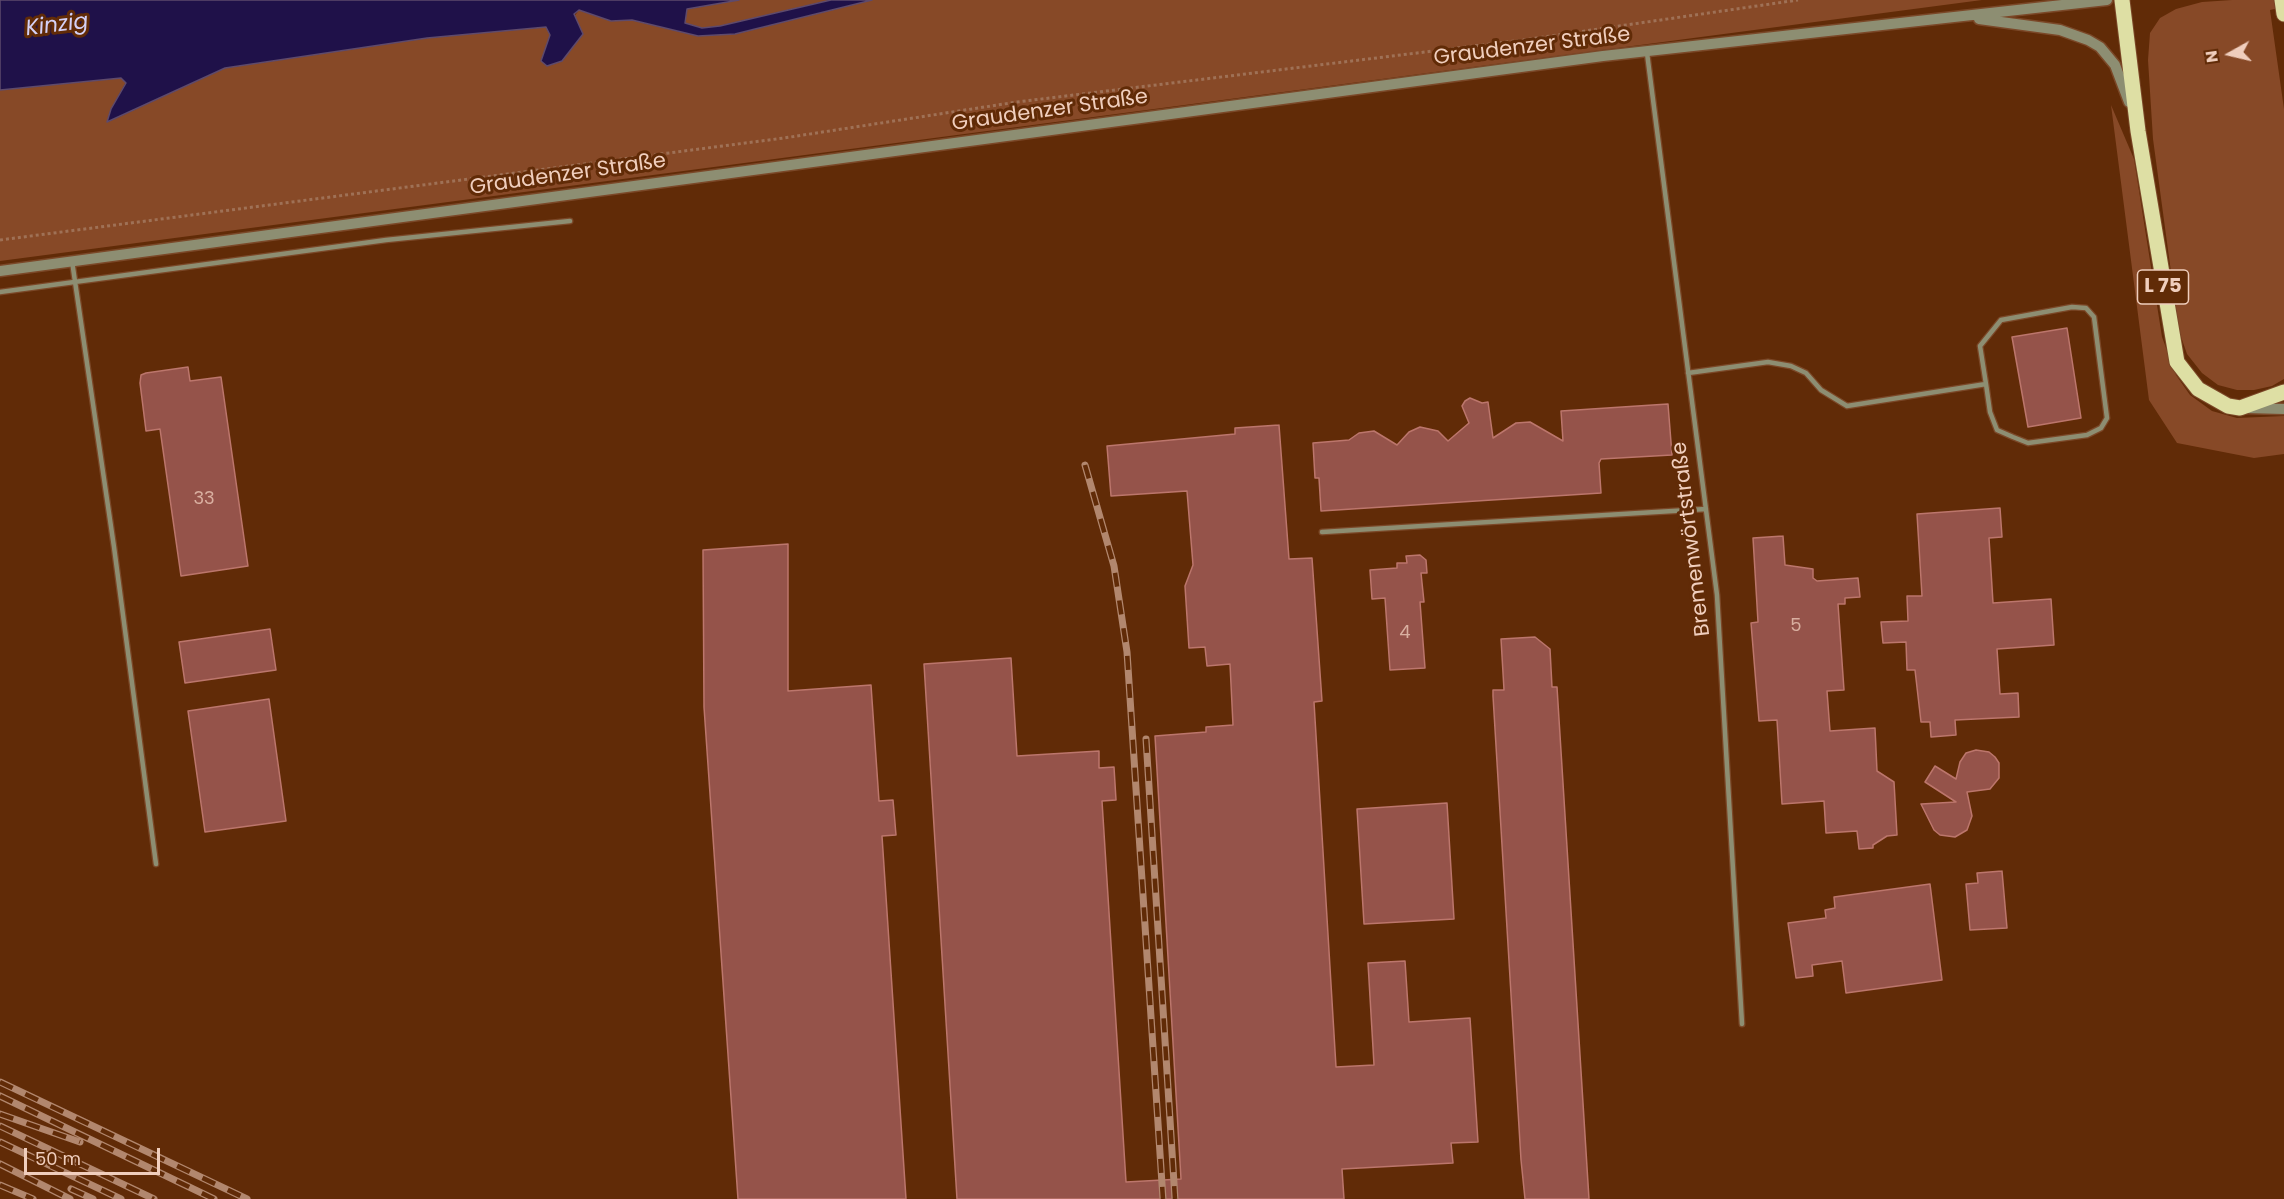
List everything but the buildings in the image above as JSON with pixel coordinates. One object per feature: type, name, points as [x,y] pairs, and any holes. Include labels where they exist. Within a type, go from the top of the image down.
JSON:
[{"type":"main road","name":"L 75","points":[[2122,0],[2138,131],[2177,362],[2189,380],[2207,396],[2240,408]]},
{"type":"main road","points":[[2282,0],[2284,14]]},
{"type":"main road","points":[[2240,408],[2284,392]]},
{"type":"street","name":"Graudenzer Straße","points":[[0,271],[1603,56],[2107,0]]},
{"type":"street","points":[[1964,17],[2060,30],[2100,47],[2120,76],[2138,131]]},
{"type":"street","points":[[2240,408],[2284,409]]},
{"type":"lane","name":"Bremenwörtstraße","points":[[1647,52],[1706,509],[1721,646],[1742,1024]]},
{"type":"lane","points":[[0,292],[386,240],[570,221]]},
{"type":"lane","points":[[72,261],[156,864]]},
{"type":"lane","points":[[2072,308],[2086,308],[2094,317],[2107,418],[2102,428],[2087,435],[2028,443],[1997,430],[1990,412],[1986,384],[1980,346],[2001,320],[2072,308]]},
{"type":"lane","points":[[1688,373],[1768,363],[1791,366],[1806,373],[1821,390],[1847,406],[1986,384]]},
{"type":"lane","points":[[1323,532],[1706,509]]},
{"type":"path","points":[[0,240],[784,138],[1017,102],[1524,40],[1798,0]]},
{"type":"shaded area","points":[[739,0],[831,0],[720,26],[702,28],[685,23],[687,9]]},
{"type":"shaded area","points":[[872,0],[1982,0],[0,261],[0,90],[121,78],[126,82],[111,109],[108,122],[225,68],[427,38],[546,27],[550,35],[541,61],[579,10],[611,21],[632,20],[698,36],[735,34]]},
{"type":"shaded area","points":[[2284,0],[2284,7],[2270,10],[2284,109],[2284,379],[2272,386],[2254,390],[2237,390],[2218,385],[2202,373],[2187,354],[2179,331],[2153,139],[2148,60],[2150,33],[2160,18],[2176,9],[2202,2]]},
{"type":"shaded area","points":[[2111,105],[2134,159],[2162,337],[2176,375],[2190,395],[2212,411],[2237,418],[2284,416],[2284,454],[2254,458],[2177,443],[2149,400]]},
{"type":"water","name":"Kinzig","points":[[0,0],[739,0],[687,9],[685,23],[702,28],[720,26],[831,0],[872,0],[735,34],[698,36],[632,20],[611,21],[579,10],[574,14],[583,34],[562,61],[547,66],[541,61],[550,35],[546,27],[427,38],[225,68],[107,122],[111,109],[126,83],[121,78],[0,90]]},
{"type":"railway","points":[[1085,465],[1114,566],[1127,652],[1163,1199]]},
{"type":"railway","points":[[1146,739],[1175,1199]]},
{"type":"railway","points":[[0,1082],[247,1199]]},
{"type":"railway","points":[[0,1096],[214,1199]]},
{"type":"railway","points":[[0,1114],[80,1142]]},
{"type":"railway","points":[[0,1126],[154,1199]]},
{"type":"railway","points":[[0,1142],[121,1199]]},
{"type":"railway","points":[[0,1164],[70,1199]]},
{"type":"railway","points":[[0,1185],[33,1199]]},
{"type":"railway","points":[[71,1189],[93,1199]]}]
